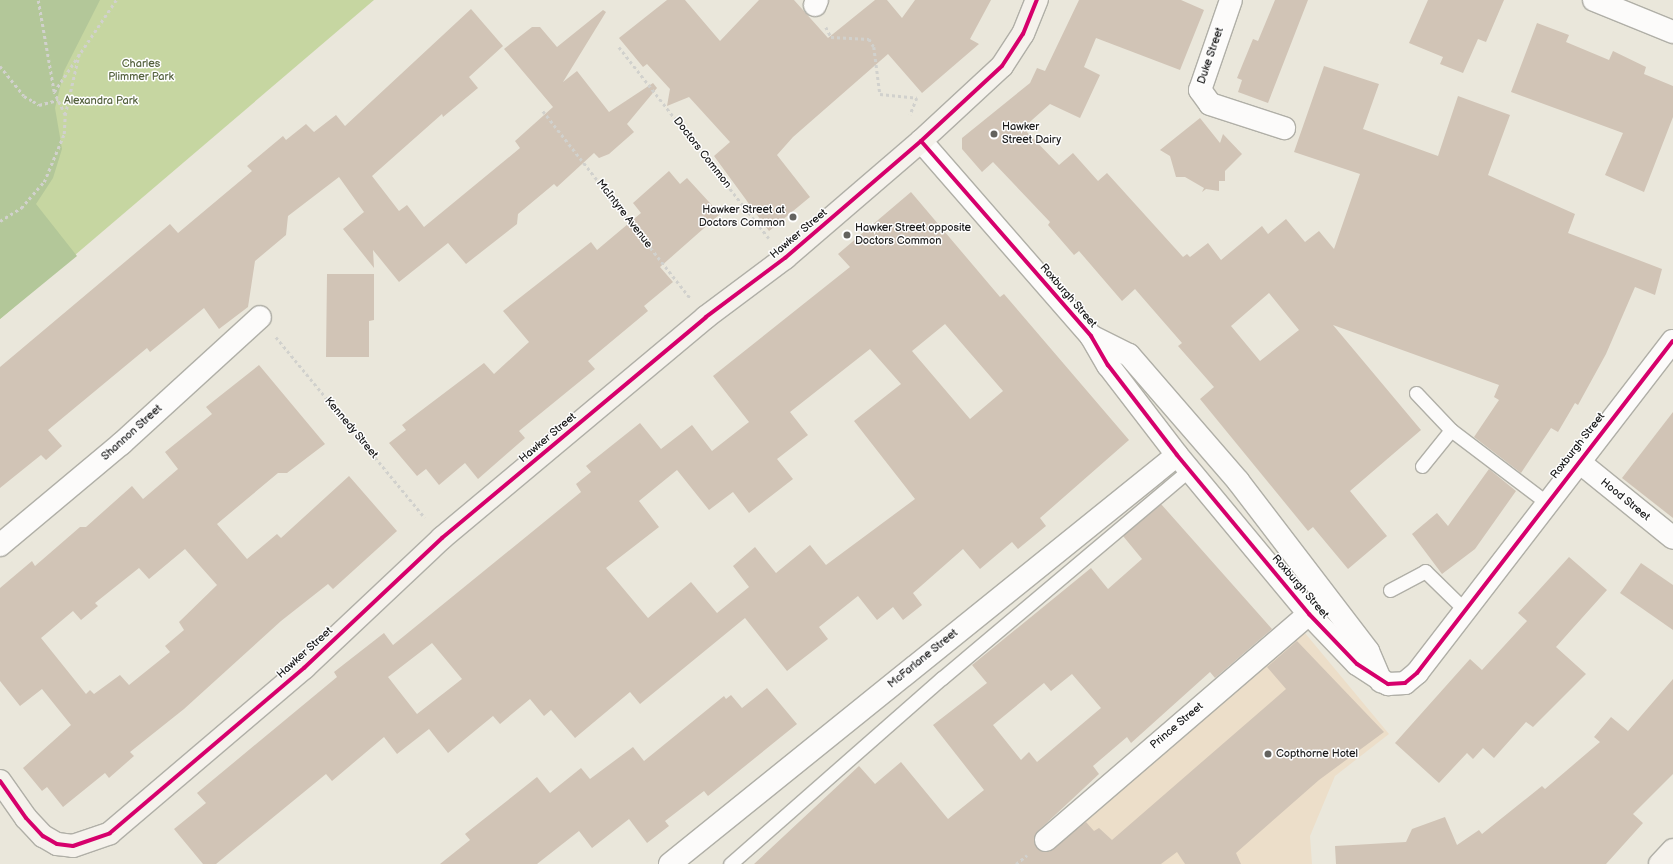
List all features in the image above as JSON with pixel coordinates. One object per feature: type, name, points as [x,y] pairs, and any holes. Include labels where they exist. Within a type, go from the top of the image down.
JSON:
[{"type":"street","name":"Hawker Street","points":[[0,781],[43,836],[57,844],[73,846],[110,833],[304,668],[442,538],[706,317],[785,258],[921,141],[1002,66],[1024,34],[1037,0]]},
{"type":"street","name":"Duke Street","points":[[1232,0],[1200,90],[1210,104],[1284,128]]},
{"type":"street","points":[[1594,0],[1673,32]]},
{"type":"street","name":"Roxburgh Street","points":[[921,141],[1091,336],[1108,365],[1183,462],[1309,614],[1357,664],[1381,680],[1398,685],[1412,679],[1546,502],[1673,341]]},
{"type":"street","name":"Shannon Street","points":[[0,545],[121,444],[260,317]]},
{"type":"street","name":"Roxburgh Street","points":[[1091,336],[1129,355],[1238,481],[1364,645],[1381,680]]},
{"type":"street","name":"Hood Street","points":[[1578,461],[1673,538]]},
{"type":"street","name":"McFarlane Street","points":[[670,864],[1183,462]]},
{"type":"street","name":"Prince Street","points":[[1046,840],[1309,614]]},
{"type":"street","points":[[1660,864],[1673,850]]},
{"type":"lane","points":[[1416,393],[1451,430],[1546,502]]},
{"type":"lane","points":[[1422,466],[1451,430]]},
{"type":"lane","points":[[730,864],[942,678],[1183,462]]},
{"type":"lane","points":[[1390,590],[1425,571],[1465,610]]},
{"type":"path","points":[[38,0],[54,92],[65,115]]},
{"type":"path","points":[[54,92],[116,0]]},
{"type":"path","points":[[816,2],[831,37],[869,39],[874,47],[880,94],[917,98],[910,113],[921,141]]},
{"type":"path","points":[[0,221],[21,208],[44,182],[60,151],[65,115],[79,53]]},
{"type":"path","points":[[0,66],[20,92],[33,101],[39,104],[58,100]]},
{"type":"shaded area","name":"Copthorne Hotel","points":[[1300,627],[1389,734],[1335,776],[1310,836],[1312,864],[1023,864]]},
{"type":"green space","name":"Alexandra Park","points":[[0,0],[374,0],[0,319]]},
{"type":"green space","points":[[0,0],[100,0],[64,71],[55,108],[62,149],[53,178],[36,204],[77,256],[0,319]]},
{"type":"building","points":[[667,0],[685,0],[720,41],[759,0],[794,0],[828,38],[875,0],[887,0],[902,18],[915,0],[991,0],[970,39],[979,44],[922,93],[888,54],[793,137],[777,155],[810,197],[769,231],[714,156],[730,142],[689,97],[667,106],[670,89],[647,64],[643,67],[619,38]]},
{"type":"building","points":[[1079,0],[1181,0],[1204,10],[1180,70],[1096,38],[1084,67],[1100,75],[1080,118],[1050,104],[1023,128],[1059,165],[1073,153],[1098,181],[1107,173],[1183,257],[1187,254],[1190,257],[1208,243],[1221,260],[1262,226],[1268,234],[1286,219],[1305,242],[1319,231],[1334,249],[1360,174],[1294,152],[1324,66],[1379,84],[1363,129],[1438,156],[1458,96],[1510,115],[1488,175],[1575,214],[1568,233],[1662,269],[1655,295],[1635,287],[1606,354],[1578,405],[1575,403],[1558,432],[1551,428],[1521,473],[1474,437],[1499,400],[1494,397],[1499,385],[1333,325],[1421,430],[1350,491],[1387,536],[1348,569],[1313,527],[1308,531],[1200,399],[1214,387],[1178,346],[1182,343],[1135,289],[1122,301],[1079,251],[1074,255],[1048,225],[1050,222],[993,162],[982,172],[962,149],[962,138],[1030,83],[1037,68],[1045,71]],"holes":[[[1269,293],[1299,330],[1260,361],[1231,326]]]},
{"type":"building","points":[[1275,0],[1308,0],[1268,103],[1238,92],[1242,80],[1237,78],[1253,39],[1258,41]]},
{"type":"building","points":[[1428,0],[1504,0],[1486,42],[1478,39],[1463,73],[1440,64],[1443,57],[1409,43]]},
{"type":"building","points":[[471,9],[503,46],[469,77],[478,88],[443,117],[442,114],[372,176],[399,211],[407,205],[424,227],[520,148],[515,141],[553,107],[504,49],[532,27],[540,27],[557,47],[603,10],[606,12],[563,82],[577,71],[609,112],[653,83],[657,88],[627,124],[634,132],[609,154],[599,158],[594,153],[557,187],[554,184],[518,214],[517,224],[466,264],[448,243],[399,282],[373,250],[374,268],[343,229],[364,212],[339,177],[288,216],[286,235],[255,261],[248,307],[219,329],[204,308],[150,352],[147,348],[48,430],[62,446],[46,460],[41,455],[0,488],[0,367],[170,224],[178,233],[252,171],[247,166],[283,136],[286,140],[306,124],[314,132],[336,115],[345,126]]},
{"type":"building","points":[[1537,23],[1569,35],[1566,42],[1609,60],[1613,51],[1646,67],[1644,74],[1673,86],[1673,117],[1644,192],[1605,175],[1623,133],[1511,92]]},
{"type":"building","points":[[1200,118],[1220,143],[1223,134],[1242,154],[1225,171],[1225,181],[1219,181],[1219,191],[1206,189],[1202,192],[1204,188],[1185,177],[1176,177],[1170,156],[1160,150]]},
{"type":"building","points":[[669,171],[680,184],[687,178],[720,214],[660,267],[673,282],[644,306],[648,311],[588,361],[595,369],[519,431],[525,438],[478,479],[465,463],[439,485],[426,469],[417,476],[389,443],[406,430],[402,425],[484,363],[494,374],[529,342],[503,311],[591,242],[597,250],[641,213],[633,203]]},
{"type":"building","points":[[911,192],[1000,297],[1004,294],[1129,440],[1040,518],[1046,526],[1018,549],[1012,542],[980,569],[963,549],[913,593],[922,605],[903,620],[893,607],[877,620],[858,596],[819,627],[828,639],[787,671],[745,618],[640,704],[630,692],[575,738],[551,710],[544,716],[530,699],[500,724],[493,716],[448,753],[429,729],[397,754],[384,737],[332,781],[326,774],[216,864],[203,864],[174,829],[206,803],[197,793],[337,677],[334,672],[384,633],[393,645],[581,492],[576,484],[591,472],[586,466],[640,423],[661,449],[692,425],[712,451],[749,422],[713,376],[850,267],[838,254]],"holes":[[[945,324],[1003,391],[970,419],[912,351]],[[870,349],[901,384],[854,421],[915,499],[826,565],[810,545],[776,573],[755,547],[733,566],[749,587],[717,613],[691,582],[648,618],[606,568],[659,527],[639,501],[677,470],[709,510],[733,492],[749,513],[793,479],[777,459],[808,435],[790,412]],[[432,643],[462,679],[417,714],[388,677]]]},
{"type":"building","points":[[327,274],[374,274],[374,320],[369,321],[369,357],[326,357]]},
{"type":"building","points":[[259,365],[325,444],[287,473],[278,473],[217,524],[247,559],[277,534],[281,538],[349,476],[397,531],[333,589],[328,584],[281,621],[184,709],[130,752],[134,756],[109,778],[105,773],[63,807],[47,787],[42,791],[23,768],[71,725],[42,689],[20,706],[0,681],[0,588],[32,561],[35,566],[80,527],[86,527],[132,486],[143,499],[178,469],[165,452],[212,414],[206,407]],"holes":[[[185,549],[217,585],[179,622],[184,630],[165,646],[170,652],[129,685],[120,675],[94,694],[90,690],[86,694],[41,638],[73,611],[81,620],[98,606],[95,603],[139,568],[149,579]]]},
{"type":"building","points":[[1673,412],[1673,518],[1622,478]]},
{"type":"building","points":[[1489,469],[1516,491],[1475,549],[1442,574],[1412,534],[1437,513],[1448,526]]},
{"type":"building","points":[[1161,504],[1272,629],[1215,678],[1210,672],[1131,743],[1127,737],[1093,766],[1099,774],[1038,831],[1034,843],[1042,852],[1049,852],[1086,822],[1094,831],[1099,828],[1112,840],[1286,689],[1267,667],[1297,641],[1384,732],[1319,780],[1236,853],[1241,864],[1185,864],[1177,852],[1161,864],[754,864],[859,766],[875,784],[901,762],[948,819],[984,790],[933,725],[987,683],[972,665],[1091,568],[1108,589],[1142,559],[1123,536]],"holes":[[[1072,674],[1101,708],[1037,762],[1029,752],[1021,760],[993,725],[1044,683],[1051,691]]]},
{"type":"building","points":[[1569,557],[1607,590],[1556,647],[1586,674],[1533,727],[1526,722],[1494,758],[1483,748],[1473,759],[1467,753],[1439,783],[1395,743],[1470,659],[1482,670],[1527,621],[1518,613]]},
{"type":"building","points":[[1641,563],[1673,585],[1673,630],[1620,593]]},
{"type":"building","points":[[1673,679],[1673,774],[1633,814],[1643,823],[1606,864],[1336,864],[1335,846],[1406,842],[1412,829],[1445,817],[1457,845],[1479,830],[1482,834],[1542,786],[1545,789],[1600,742],[1594,737],[1611,717],[1628,731]]},
{"type":"building","points":[[767,688],[797,724],[708,796],[704,791],[665,821],[669,826],[647,843],[629,819],[592,848],[579,831],[537,864],[440,864],[470,840],[465,834],[537,777],[550,793],[581,768],[590,779],[633,747],[644,761],[724,696],[726,699],[731,695],[742,708]]},
{"type":"cycle path","points":[[0,781],[26,818],[43,836],[57,844],[73,846],[110,833],[304,668],[442,538],[706,317],[785,258],[921,141],[1002,66],[1023,34],[1037,0]]},
{"type":"cycle path","points":[[921,141],[1091,336],[1108,365],[1177,455],[1309,614],[1357,664],[1388,684],[1405,683],[1417,673],[1673,341]]},
{"type":"place","name":"Hawker Street Dairy","points":[[994,134]]},
{"type":"place","name":"Hawker Street at Doctors Common","points":[[793,217]]},
{"type":"place","name":"Hawker Street opposite Doctors Common","points":[[847,235]]},
{"type":"place","name":"Copthorne Hotel","points":[[1268,754]]},
{"type":"park label","name":"Charles Plimmer Park","points":[[141,71]]}]
